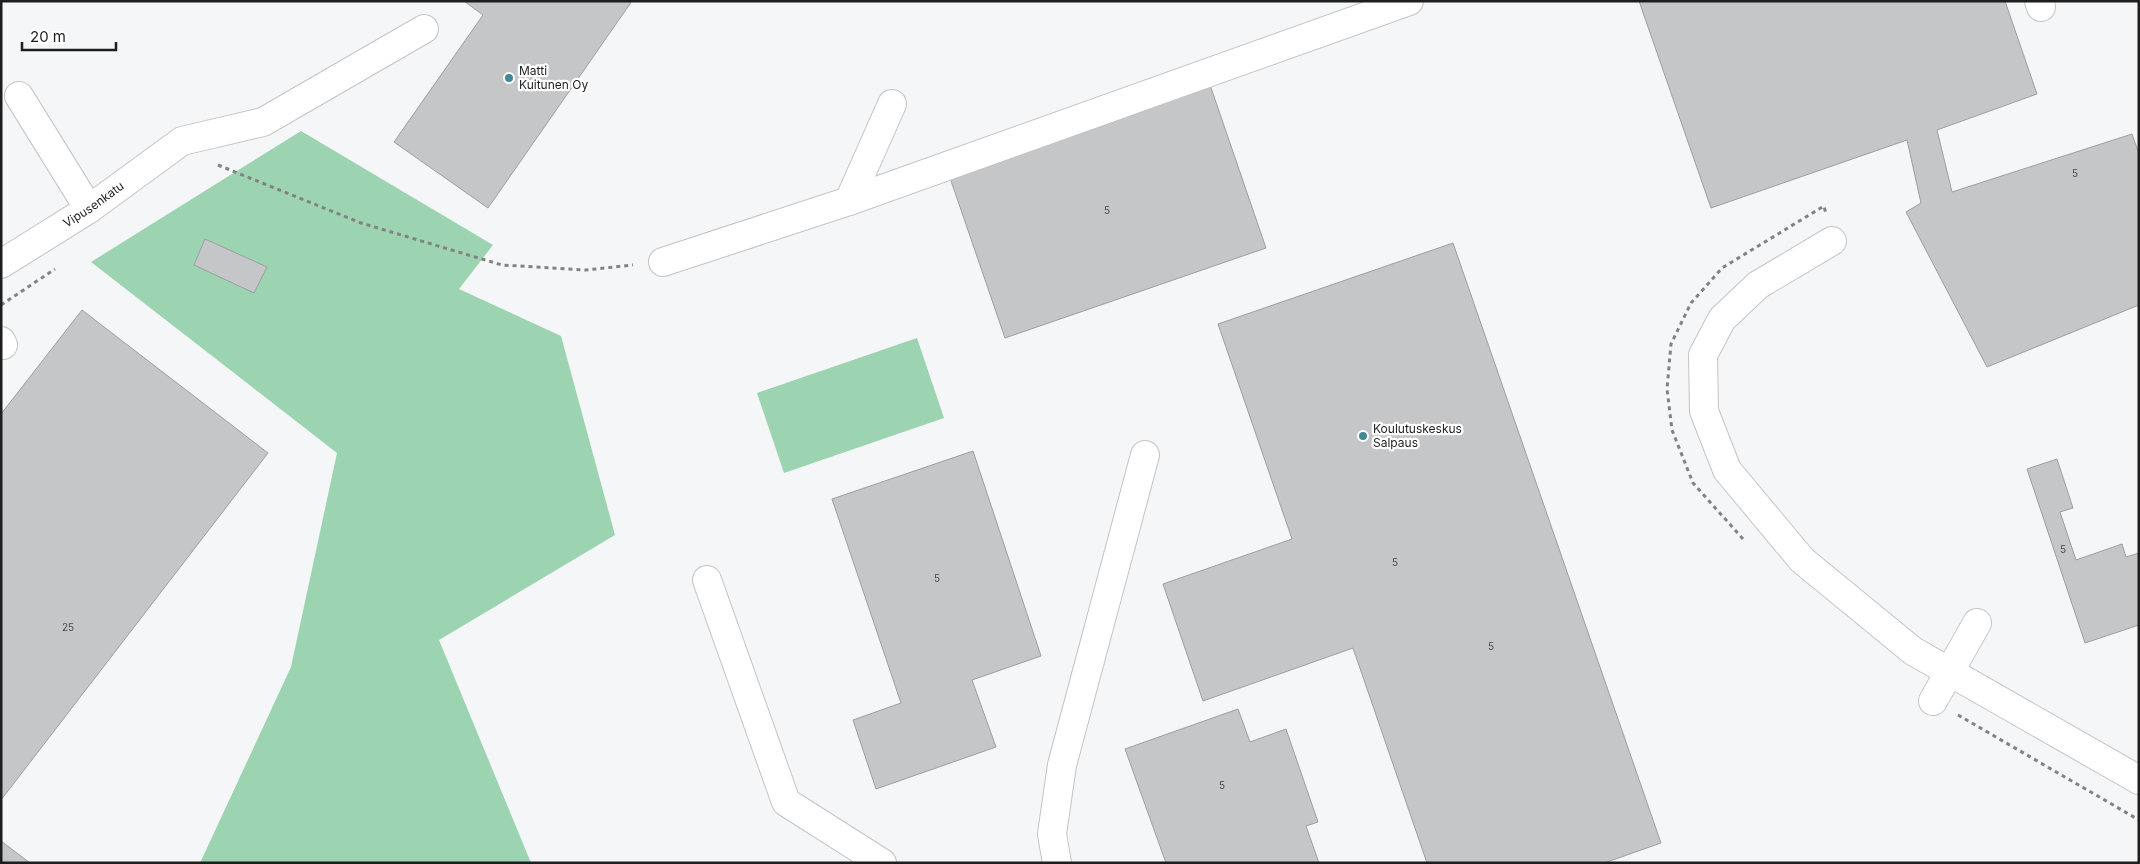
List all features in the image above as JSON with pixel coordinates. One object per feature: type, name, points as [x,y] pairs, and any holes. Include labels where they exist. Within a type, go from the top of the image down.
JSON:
[{"type":"street","points":[[663,262],[849,201],[1409,1]]},
{"type":"street","points":[[182,141],[263,122],[424,29]]},
{"type":"street","points":[[20,96],[89,209]]},
{"type":"street","points":[[849,201],[892,104]]},
{"type":"street","name":"Vipusenkatu","points":[[1,264],[89,209],[182,141]]},
{"type":"street","points":[[1832,241],[1758,285],[1722,319],[1703,355],[1704,412],[1727,470],[1802,560],[1913,652],[2139,780]]},
{"type":"street","points":[[1057,863],[1052,834],[1062,765],[1145,455]]},
{"type":"street","points":[[707,580],[786,802],[882,863]]},
{"type":"street","points":[[1933,701],[1948,671],[1977,623]]},
{"type":"path","points":[[182,141],[210,162],[362,224],[502,265],[586,270],[663,262]]},
{"type":"path","points":[[1745,542],[1732,530],[1693,483],[1672,430],[1667,389],[1671,344],[1691,303],[1722,268],[1824,206],[1832,241]]},
{"type":"path","points":[[1933,701],[2139,820]]},
{"type":"green space","points":[[301,131],[493,245],[459,289],[561,336],[615,535],[439,640],[531,863],[200,863],[291,667],[337,453],[91,262]]},
{"type":"green space","points":[[917,338],[944,418],[784,473],[757,393]]},
{"type":"building","name":"Matti Kuitunen Oy","points":[[464,1],[632,1],[488,208],[394,142],[483,15]]},
{"type":"building","points":[[1639,1],[2005,1],[2037,94],[1937,130],[1952,192],[2132,134],[2139,154],[2139,305],[1987,367],[1906,212],[1921,203],[1907,140],[1711,208]]},
{"type":"building","points":[[1209,82],[1266,248],[1005,338],[948,172]]},
{"type":"building","points":[[205,239],[267,267],[254,293],[194,265]]},
{"type":"building","points":[[1453,243],[1661,843],[1604,863],[1427,863],[1353,648],[1203,701],[1163,584],[1292,539],[1218,324]]},
{"type":"building","points":[[82,310],[268,453],[1,800],[1,414]]},
{"type":"building","points":[[973,451],[1041,656],[972,680],[996,747],[876,789],[853,720],[901,703],[832,499]]},
{"type":"building","points":[[2057,459],[2073,508],[2060,512],[2076,560],[2122,544],[2126,557],[2139,553],[2139,625],[2085,643],[2027,469]]},
{"type":"building","points":[[1238,709],[1250,742],[1286,729],[1318,822],[1306,826],[1319,863],[1166,863],[1125,749]]},
{"type":"building","points":[[1,841],[30,863],[1,863]]},
{"type":"place","name":"Matti Kuitunen Oy","points":[[509,78]]},
{"type":"place","name":"Koulutuskeskus Salpaus","points":[[1363,436]]}]
